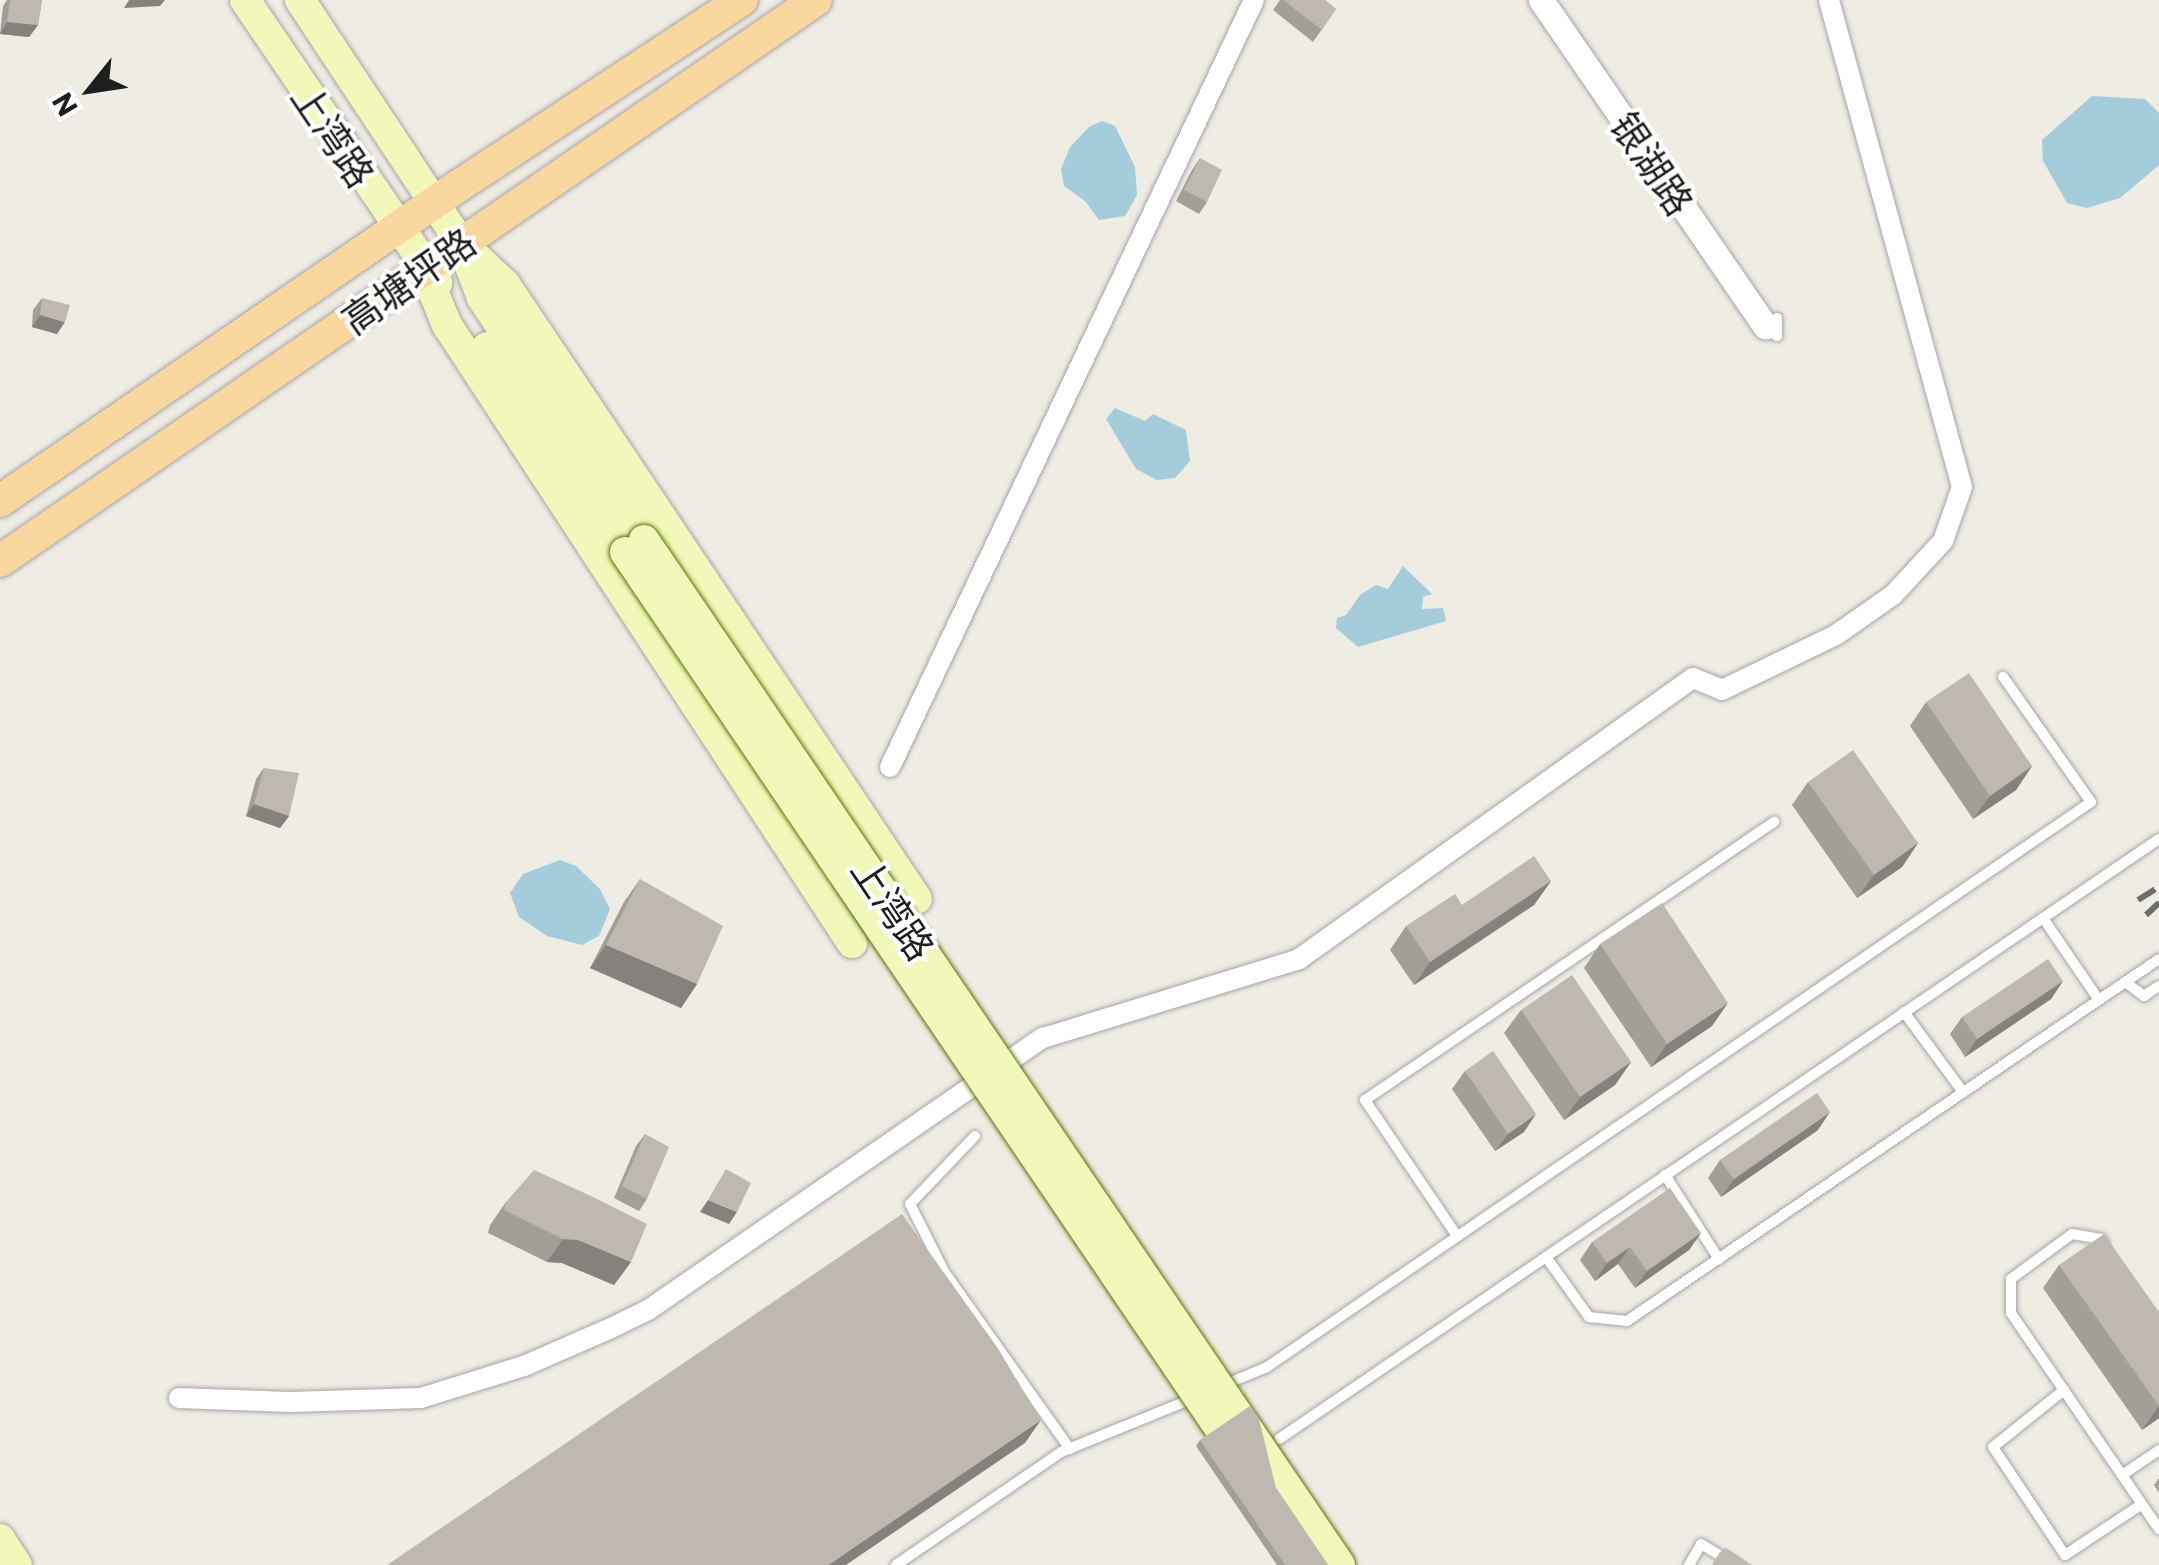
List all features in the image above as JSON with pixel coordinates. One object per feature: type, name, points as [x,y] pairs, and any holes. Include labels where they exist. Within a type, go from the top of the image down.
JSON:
[{"type":"main road","name":"上湾路","points":[[245,0],[424,269],[463,312],[634,546],[1340,1565]]},
{"type":"main road","name":"上湾路","points":[[300,0],[462,243],[505,284],[917,899]]},
{"type":"main road","name":"高塘坪路","points":[[0,501],[434,202],[742,0]]},
{"type":"main road","name":"高塘坪路","points":[[0,562],[816,0]]},
{"type":"main road","name":"上湾路","points":[[462,243],[482,298],[634,546],[1313,1565]]},
{"type":"main road","name":"上湾路","points":[[424,269],[447,325],[852,943]]},
{"type":"main road","points":[[0,1539],[17,1565]]},
{"type":"street","points":[[890,767],[1254,0]]},
{"type":"street","name":"银湖路","points":[[1541,0],[1770,322],[1558,0]]},
{"type":"street","points":[[179,1398],[290,1402],[421,1398],[524,1366],[611,1328],[648,1310],[1044,1038],[1299,959],[1693,678],[1722,690],[1836,635],[1893,595],[1943,542],[1962,487],[1829,0]]},
{"type":"lane","points":[[896,1565],[1070,1449],[1267,1367],[2090,802],[2003,676]]},
{"type":"lane","points":[[1458,1236],[1365,1100],[1774,822]]},
{"type":"lane","points":[[1279,1439],[2159,838]]},
{"type":"lane","points":[[852,943],[870,942],[914,910],[917,899]]},
{"type":"lane","points":[[2043,918],[2098,1000]]},
{"type":"lane","points":[[1546,1257],[1589,1317],[1627,1321],[2159,959]]},
{"type":"lane","points":[[2125,982],[2144,996],[2159,986]]},
{"type":"lane","points":[[1904,1012],[1963,1092]]},
{"type":"lane","points":[[974,1136],[910,1204],[945,1273],[1070,1449]]},
{"type":"lane","points":[[1666,1175],[1719,1258]]},
{"type":"lane","points":[[2110,1252],[2100,1238],[2072,1234],[2011,1279],[2011,1312],[2159,1529]]},
{"type":"lane","points":[[2064,1390],[1993,1447],[2065,1555],[2142,1504]]},
{"type":"lane","points":[[2122,1475],[2159,1450]]},
{"type":"lane","points":[[1690,1565],[1701,1544],[1736,1565]]},
{"type":"water","points":[[2092,96],[2145,99],[2159,113],[2159,165],[2120,198],[2087,208],[2067,203],[2043,161],[2042,140]]},
{"type":"water","points":[[1102,121],[1115,126],[1135,167],[1137,195],[1125,216],[1099,220],[1085,201],[1064,186],[1061,169],[1070,147],[1089,127]]},
{"type":"water","points":[[1115,408],[1145,421],[1153,414],[1186,430],[1190,461],[1175,478],[1157,480],[1136,469],[1106,419]]},
{"type":"water","points":[[1403,566],[1432,594],[1423,597],[1422,609],[1443,608],[1446,621],[1358,647],[1336,628],[1337,618],[1346,615],[1360,595],[1376,585],[1388,589]]},
{"type":"water","points":[[560,860],[576,866],[600,889],[610,909],[599,936],[582,945],[547,936],[519,917],[510,893],[523,874]]},
{"type":"building","points":[[10,0],[42,0],[38,25],[7,22]]},
{"type":"building","points":[[1283,0],[1325,0],[1336,9],[1322,30]]},
{"type":"building","points":[[1200,158],[1222,170],[1207,202],[1184,190]]},
{"type":"building","points":[[42,298],[70,305],[65,322],[40,315]]},
{"type":"building","points":[[1969,673],[2032,766],[1990,796],[1926,702]]},
{"type":"building","points":[[1853,750],[1918,843],[1874,875],[1808,782]]},
{"type":"building","points":[[264,768],[299,773],[289,816],[254,804]]},
{"type":"building","points":[[1534,856],[1551,881],[1430,962],[1406,926],[1455,894],[1462,905]]},
{"type":"building","points":[[640,879],[723,926],[697,984],[606,945]]},
{"type":"building","points":[[1662,903],[1728,1003],[1667,1044],[1600,944]]},
{"type":"building","points":[[2048,959],[2063,981],[1977,1039],[1962,1017]]},
{"type":"building","points":[[1572,975],[1631,1062],[1580,1097],[1521,1010]]},
{"type":"building","points":[[1493,1051],[1536,1114],[1508,1134],[1465,1071]]},
{"type":"building","points":[[1817,1093],[1830,1112],[1734,1179],[1720,1160]]},
{"type":"building","points":[[645,1134],[669,1147],[647,1199],[622,1186]]},
{"type":"building","points":[[726,1169],[751,1183],[737,1212],[708,1200]]},
{"type":"building","points":[[534,1170],[647,1224],[631,1262],[578,1240],[563,1239],[504,1210],[506,1202]]},
{"type":"building","points":[[1670,1188],[1701,1233],[1647,1271],[1630,1247],[1607,1263],[1592,1242]]},
{"type":"building","points":[[902,1214],[997,1347],[1041,1420],[828,1565],[387,1565]]},
{"type":"building","points":[[2104,1234],[2159,1312],[2159,1406],[2059,1265]]},
{"type":"building","points":[[1250,1406],[1259,1419],[1276,1488],[1328,1565],[1285,1565],[1200,1440]]},
{"type":"building","points":[[1726,1548],[1752,1565],[1712,1565]]},
{"type":"railway","points":[[2138,900],[2159,887]]},
{"type":"railway","points":[[2146,915],[2159,903]]}]
